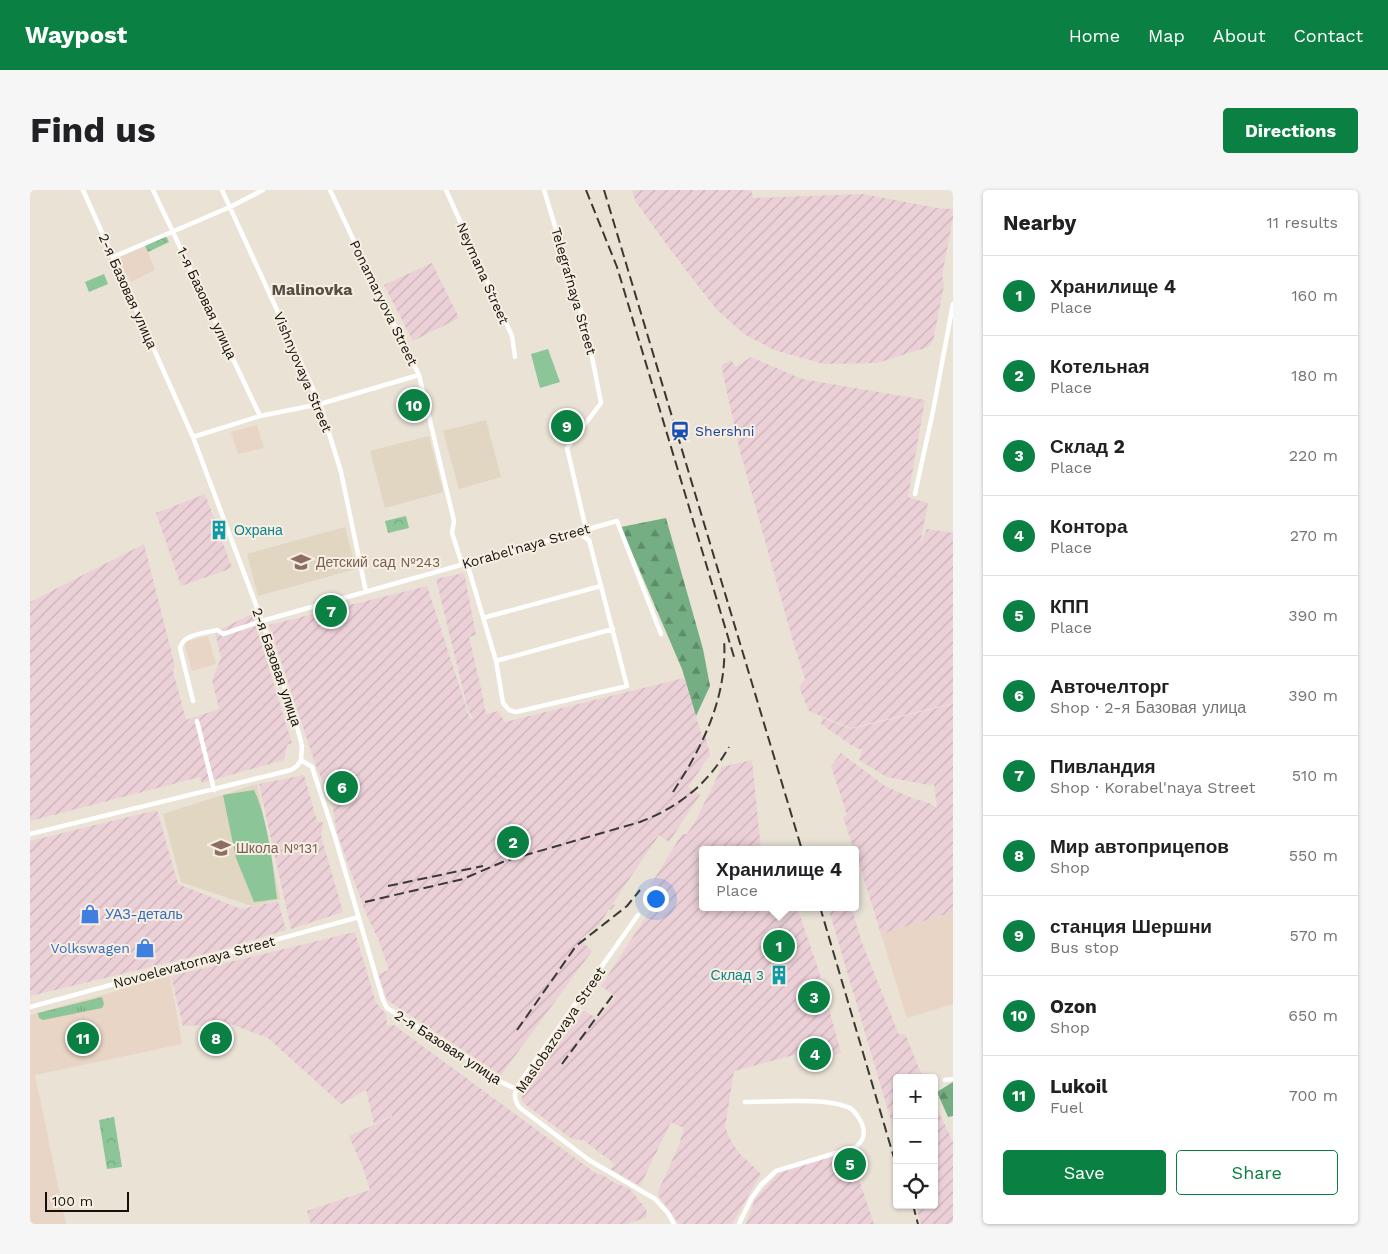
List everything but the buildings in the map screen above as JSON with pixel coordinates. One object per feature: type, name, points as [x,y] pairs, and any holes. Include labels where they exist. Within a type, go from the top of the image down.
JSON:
[{"type":"street","name":"2-я Базовая улица","points":[[83,190],[194,437],[262,621],[294,715],[302,746],[301,760],[312,767],[359,917],[382,1000],[387,1008],[516,1090]]},
{"type":"street","name":"1-я Базовая улица","points":[[154,190],[260,416]]},
{"type":"street","name":"Vishnyovaya Street","points":[[222,190],[320,404],[341,472],[366,592]]},
{"type":"street","points":[[113,257],[230,207],[263,190]]},
{"type":"street","name":"Ponamaryova Street","points":[[330,190],[419,376],[454,521],[452,533],[483,618],[496,661],[503,703],[509,710],[516,712],[628,686],[613,629]]},
{"type":"street","name":"Neymana Street","points":[[446,190],[512,336],[515,357]]},
{"type":"street","name":"Telegrafnaya Street","points":[[544,190],[587,331],[602,403],[566,448],[586,529]]},
{"type":"street","points":[[915,494],[953,304]]},
{"type":"street","points":[[194,437],[260,416],[320,404],[419,376]]},
{"type":"street","name":"Korabel'naya Street","points":[[193,701],[180,648],[181,642],[186,638],[217,630],[223,634],[464,563],[617,521],[661,634]]},
{"type":"street","points":[[496,661],[613,629],[589,540],[576,532]]},
{"type":"street","points":[[483,618],[601,586]]},
{"type":"street","points":[[197,721],[214,790]]},
{"type":"street","points":[[30,834],[291,770],[301,760]]},
{"type":"street","name":"Maslobazovaya Street","points":[[638,916],[514,1094],[519,1107],[589,1160],[655,1199],[668,1213],[674,1224]]},
{"type":"street","name":"Novoelevatornaya Street","points":[[30,1007],[359,917]]},
{"type":"street","points":[[946,1080],[953,1079]]},
{"type":"street","points":[[739,1224],[751,1199],[761,1185],[776,1171],[856,1147],[863,1140],[864,1133],[861,1122],[851,1109],[830,1102],[745,1102]]},
{"type":"shaded area","points":[[632,190],[751,190],[753,198],[863,194],[937,208],[953,209],[942,275],[944,285],[933,341],[928,347],[877,363],[824,364],[774,350],[744,334],[716,309],[636,202]]},
{"type":"shaded area","points":[[145,246],[155,270],[131,282],[118,258]]},
{"type":"shaded area","points":[[432,263],[459,318],[413,341],[384,285]]},
{"type":"shaded area","points":[[751,357],[802,379],[925,400],[908,497],[928,503],[920,544],[927,529],[953,533],[953,703],[851,728],[809,711],[799,687],[805,679],[740,451],[721,365],[731,360],[736,367]]},
{"type":"shaded area","points":[[486,420],[501,477],[459,489],[443,431]]},
{"type":"shaded area","points":[[257,425],[264,448],[238,454],[231,432]]},
{"type":"shaded area","points":[[429,436],[443,492],[385,508],[370,451]]},
{"type":"shaded area","points":[[205,494],[232,568],[181,586],[156,513]]},
{"type":"shaded area","name":"Детский сад №243","points":[[345,527],[356,569],[258,596],[247,554]]},
{"type":"shaded area","points":[[144,544],[175,666],[173,671],[186,720],[219,709],[212,680],[221,658],[215,632],[252,614],[292,743],[287,745],[284,760],[202,783],[200,777],[30,821],[30,602]]},
{"type":"shaded area","points":[[464,573],[476,635],[469,637],[486,714],[498,711],[505,722],[684,678],[702,736],[706,738],[710,755],[688,787],[700,795],[669,842],[659,835],[613,903],[615,905],[611,910],[609,909],[599,925],[580,939],[592,951],[501,1075],[387,1000],[378,974],[389,970],[379,941],[364,909],[337,833],[332,803],[316,766],[269,625],[427,586],[470,719],[473,718],[468,710],[436,579]]},
{"type":"shaded area","points":[[208,636],[216,664],[192,671],[184,642]]},
{"type":"shaded area","points":[[953,704],[953,912],[881,934],[859,863],[859,846],[853,846],[843,817],[847,815],[831,766],[841,753],[885,786],[912,798],[932,804],[937,809],[934,784],[929,785],[887,777],[859,760],[862,750],[851,745],[821,724],[823,718],[851,729]]},
{"type":"shaded area","points":[[752,760],[761,846],[699,846],[699,911],[798,911],[818,969],[841,1053],[813,1061],[809,1051],[734,1071],[725,1127],[739,1153],[761,1174],[732,1224],[679,1224],[657,1194],[679,1145],[684,1128],[671,1122],[640,1186],[610,1169],[614,1165],[611,1161],[583,1140],[572,1139],[526,1105],[522,1101],[522,1096],[525,1089],[584,1011],[597,1018],[616,997],[601,986],[653,906],[642,899],[682,834],[687,834],[696,820],[722,767]]},
{"type":"shaded area","points":[[304,775],[317,821],[311,823],[322,821],[321,836],[343,912],[291,929],[259,784]]},
{"type":"shaded area","name":"Школа №131","points":[[257,784],[280,899],[252,906],[181,882],[163,814]]},
{"type":"shaded area","points":[[157,810],[178,884],[241,909],[278,901],[286,930],[213,952],[30,996],[30,841]]},
{"type":"shaded area","points":[[829,911],[852,911],[862,943],[899,1035],[905,1034],[921,1074],[893,1074],[893,1127]]},
{"type":"shaded area","points":[[953,912],[953,1004],[907,1018],[881,934]]},
{"type":"shaded area","points":[[355,932],[376,1003],[386,1014],[387,1026],[394,1025],[598,1175],[601,1174],[615,1183],[629,1188],[646,1209],[647,1217],[627,1224],[311,1224],[307,1211],[370,1190],[349,1136],[392,1117],[391,1113],[391,1116],[374,1124],[366,1090],[341,1104],[268,1038],[231,1024],[183,1026],[171,976]]},
{"type":"shaded area","points":[[170,976],[182,1044],[35,1075],[66,1224],[30,1224],[30,1015]]},
{"type":"shaded area","points":[[938,1110],[953,1142],[953,1224],[921,1224],[917,1209],[938,1209]]},
{"type":"shaded area","points":[[849,1150],[874,1224],[746,1224],[755,1199],[780,1171]]},
{"type":"green space","points":[[166,236],[169,242],[148,252],[145,246]]},
{"type":"green space","points":[[104,274],[108,284],[89,292],[85,282]]},
{"type":"green space","points":[[548,349],[560,382],[540,388],[531,354]]},
{"type":"green space","points":[[406,516],[409,528],[388,533],[385,521]]},
{"type":"green space","points":[[666,518],[703,649],[710,686],[696,716],[682,669],[621,527]]},
{"type":"green space","points":[[254,790],[266,829],[277,899],[254,902],[236,858],[223,795]]},
{"type":"green space","points":[[102,997],[104,1004],[102,1008],[43,1020],[39,1018],[38,1013]]},
{"type":"green space","points":[[953,1082],[953,1116],[948,1117],[938,1091]]},
{"type":"green space","points":[[114,1117],[122,1167],[107,1169],[99,1120]]},
{"type":"railway","points":[[586,190],[617,267],[734,657]]},
{"type":"railway","points":[[604,190],[801,846]]},
{"type":"railway","points":[[673,792],[694,757],[718,700],[724,660],[724,639]]},
{"type":"railway","points":[[365,902],[463,879],[505,861],[640,822],[667,809],[691,793],[712,772],[729,747]]},
{"type":"railway","points":[[388,886],[483,866]]},
{"type":"railway","points":[[517,1030],[576,946],[627,906],[640,890]]},
{"type":"railway","points":[[821,911],[896,1164]]},
{"type":"railway","points":[[562,1064],[613,995]]},
{"type":"railway","points":[[914,1209],[918,1224]]},
{"type":"place","name":"Ozon","points":[[414,405]]},
{"type":"place","name":"станция Шершни","points":[[567,426]]},
{"type":"place","name":"Shershni","points":[[680,431]]},
{"type":"place","name":"Охрана","points":[[219,530]]},
{"type":"place","name":"Детский сад №243","points":[[301,562]]},
{"type":"place","name":"Пивландия","points":[[331,611]]},
{"type":"place","name":"Авточелторг","points":[[342,787]]},
{"type":"place","name":"Котельная","points":[[513,842]]},
{"type":"place","name":"Школа №131","points":[[221,848]]},
{"type":"place","name":"УАЗ-деталь","points":[[90,914]]},
{"type":"place","name":"Хранилище 4","points":[[779,946]]},
{"type":"place","name":"Volkswagen","points":[[145,948]]},
{"type":"place","name":"Склад 3","points":[[779,975]]},
{"type":"place","name":"Склад 2","points":[[814,997]]},
{"type":"place","name":"Lukoil","points":[[83,1038]]},
{"type":"place","name":"Мир автоприцепов","points":[[216,1038]]},
{"type":"place","name":"Контора","points":[[815,1054]]},
{"type":"place","name":"КПП","points":[[850,1164]]},
{"type":"district","name":"Malinovka","points":[[312,289]]}]
